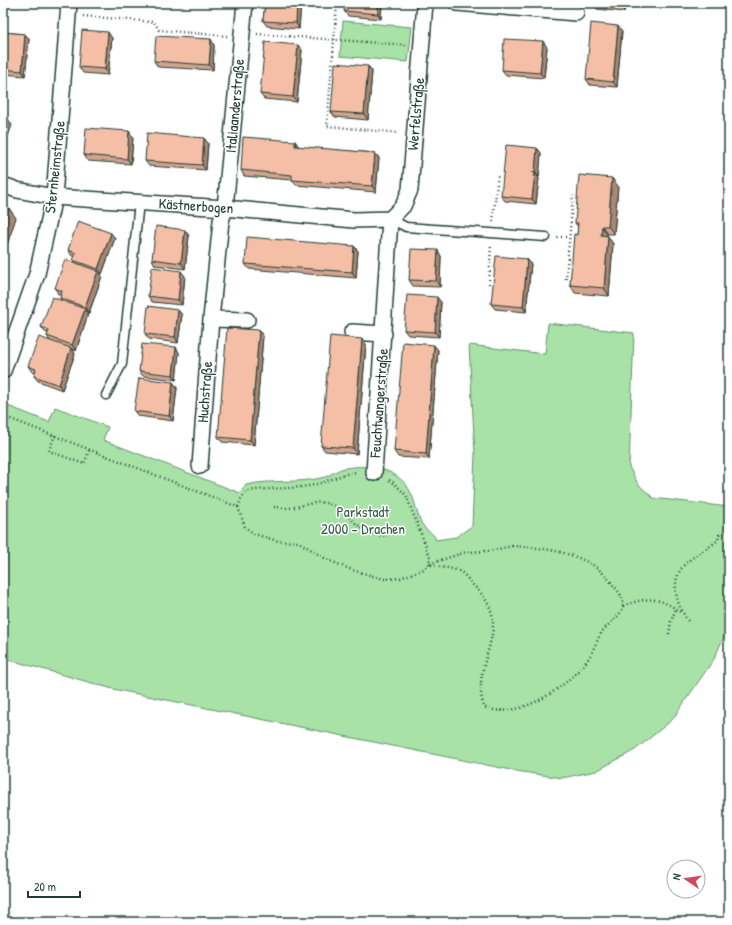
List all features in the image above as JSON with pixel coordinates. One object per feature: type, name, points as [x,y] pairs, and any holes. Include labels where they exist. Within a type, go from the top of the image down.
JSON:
[{"type":"street","name":"Italiaanderstraße","points":[[225,208],[245,3]]},
{"type":"street","name":"Werfelstraße","points":[[390,219],[403,206],[410,190],[425,3]]},
{"type":"street","points":[[458,3],[576,13]]},
{"type":"street","name":"Sternheimstraße","points":[[3,371],[37,274],[54,197],[68,9]]},
{"type":"street","name":"Kästnerbogen","points":[[3,185],[17,190],[54,197],[225,208],[354,220],[390,219]]},
{"type":"street","name":"Huchstraße","points":[[200,466],[211,319],[221,221],[225,208]]},
{"type":"street","name":"Feuchtwangerstraße","points":[[374,473],[384,334],[390,219]]},
{"type":"street","points":[[211,319],[247,320]]},
{"type":"street","name":"Feuchtwangerstraße","points":[[352,332],[384,334]]},
{"type":"lane","points":[[106,396],[122,364],[139,202]]},
{"type":"lane","points":[[390,219],[406,227],[546,237]]},
{"type":"path","points":[[337,3],[327,126],[415,135]]},
{"type":"path","points":[[68,9],[154,22],[159,30],[422,46]]},
{"type":"path","points":[[489,284],[491,233],[498,174]]},
{"type":"path","points":[[566,279],[573,195]]},
{"type":"path","points":[[3,416],[90,448],[238,507]]},
{"type":"path","points":[[55,435],[49,452],[84,464],[90,448]]},
{"type":"path","points":[[350,473],[374,473],[394,483],[406,495],[430,557],[429,564],[424,570],[400,578],[384,579],[352,570],[326,559],[299,542],[278,541],[254,534],[244,527],[238,507],[241,499],[247,491],[264,488],[310,486],[350,473]]},
{"type":"path","points":[[274,507],[287,508],[316,503],[331,504],[370,534],[379,537],[388,535]]},
{"type":"path","points":[[688,621],[679,608],[677,598],[677,578],[686,563],[718,540],[720,531]]},
{"type":"path","points":[[512,546],[556,552],[592,564],[610,582],[622,598],[623,606],[617,616],[602,631],[587,660],[572,678],[550,694],[524,706],[506,712],[494,712],[484,707],[480,693],[484,668],[492,642],[494,624],[490,607],[481,592],[463,573],[429,564],[466,552],[489,551],[512,546]]},
{"type":"path","points":[[623,606],[649,598],[661,601],[684,615]]},
{"type":"path","points":[[669,634],[671,621],[676,609]]},
{"type":"green space","points":[[343,21],[412,27],[408,62],[340,56]]},
{"type":"green space","name":"Parkstadt 2000 – Drachen","points":[[548,323],[634,333],[629,467],[638,484],[653,498],[729,507],[729,625],[714,659],[672,720],[635,750],[596,771],[562,778],[516,771],[113,689],[3,658],[3,404],[49,422],[55,407],[108,427],[103,440],[240,493],[246,485],[256,483],[315,479],[325,477],[341,469],[351,467],[371,467],[381,469],[399,477],[406,484],[413,497],[422,523],[436,540],[456,537],[472,526],[475,454],[469,345],[545,354]]},
{"type":"building","points":[[265,3],[297,3],[296,23],[263,21]]},
{"type":"building","points":[[345,3],[378,3],[378,14],[344,11]]},
{"type":"building","points":[[620,3],[620,6],[593,4]]},
{"type":"building","points":[[591,23],[618,26],[613,82],[586,79]]},
{"type":"building","points":[[82,30],[108,32],[105,69],[79,67]]},
{"type":"building","points":[[3,32],[25,34],[22,71],[3,69]]},
{"type":"building","points":[[156,36],[211,39],[209,65],[154,61]]},
{"type":"building","points":[[504,39],[543,41],[540,73],[502,70]]},
{"type":"building","points":[[265,42],[298,45],[293,97],[260,94]]},
{"type":"building","points":[[335,63],[368,66],[364,114],[331,112]]},
{"type":"building","points":[[3,117],[8,119],[3,134]]},
{"type":"building","points":[[86,128],[129,131],[127,159],[84,155]]},
{"type":"building","points":[[147,133],[204,138],[202,165],[145,161]]},
{"type":"building","points":[[243,137],[295,141],[295,146],[375,153],[372,186],[292,180],[292,175],[241,170]]},
{"type":"building","points":[[506,145],[537,148],[535,172],[532,172],[535,173],[532,199],[501,196]]},
{"type":"building","points":[[579,175],[612,178],[608,226],[602,226],[601,235],[608,236],[604,288],[570,285],[574,234],[577,235],[578,223],[575,223]]},
{"type":"building","points":[[3,206],[9,208],[3,225]]},
{"type":"building","points":[[78,221],[111,233],[98,269],[73,260],[76,253],[68,250]]},
{"type":"building","points":[[156,226],[185,230],[181,263],[152,259]]},
{"type":"building","points":[[247,237],[354,246],[352,272],[245,264]]},
{"type":"building","points":[[411,249],[438,250],[436,281],[409,280]]},
{"type":"building","points":[[496,256],[527,259],[523,307],[491,304]]},
{"type":"building","points":[[65,259],[98,271],[85,307],[60,298],[62,291],[55,288]]},
{"type":"building","points":[[152,267],[181,271],[178,300],[148,296]]},
{"type":"building","points":[[407,295],[437,297],[435,332],[404,330]]},
{"type":"building","points":[[52,297],[85,309],[72,345],[47,336],[49,330],[41,327]]},
{"type":"building","points":[[148,306],[178,310],[175,337],[145,334]]},
{"type":"building","points":[[227,328],[259,330],[250,440],[218,437]]},
{"type":"building","points":[[330,336],[362,339],[353,448],[321,446]]},
{"type":"building","points":[[39,337],[71,348],[59,385],[34,376],[36,369],[28,366]]},
{"type":"building","points":[[403,342],[434,345],[426,454],[394,451]]},
{"type":"building","points":[[142,344],[176,347],[173,375],[139,371]]},
{"type":"building","points":[[139,378],[173,382],[169,416],[134,411]]}]
